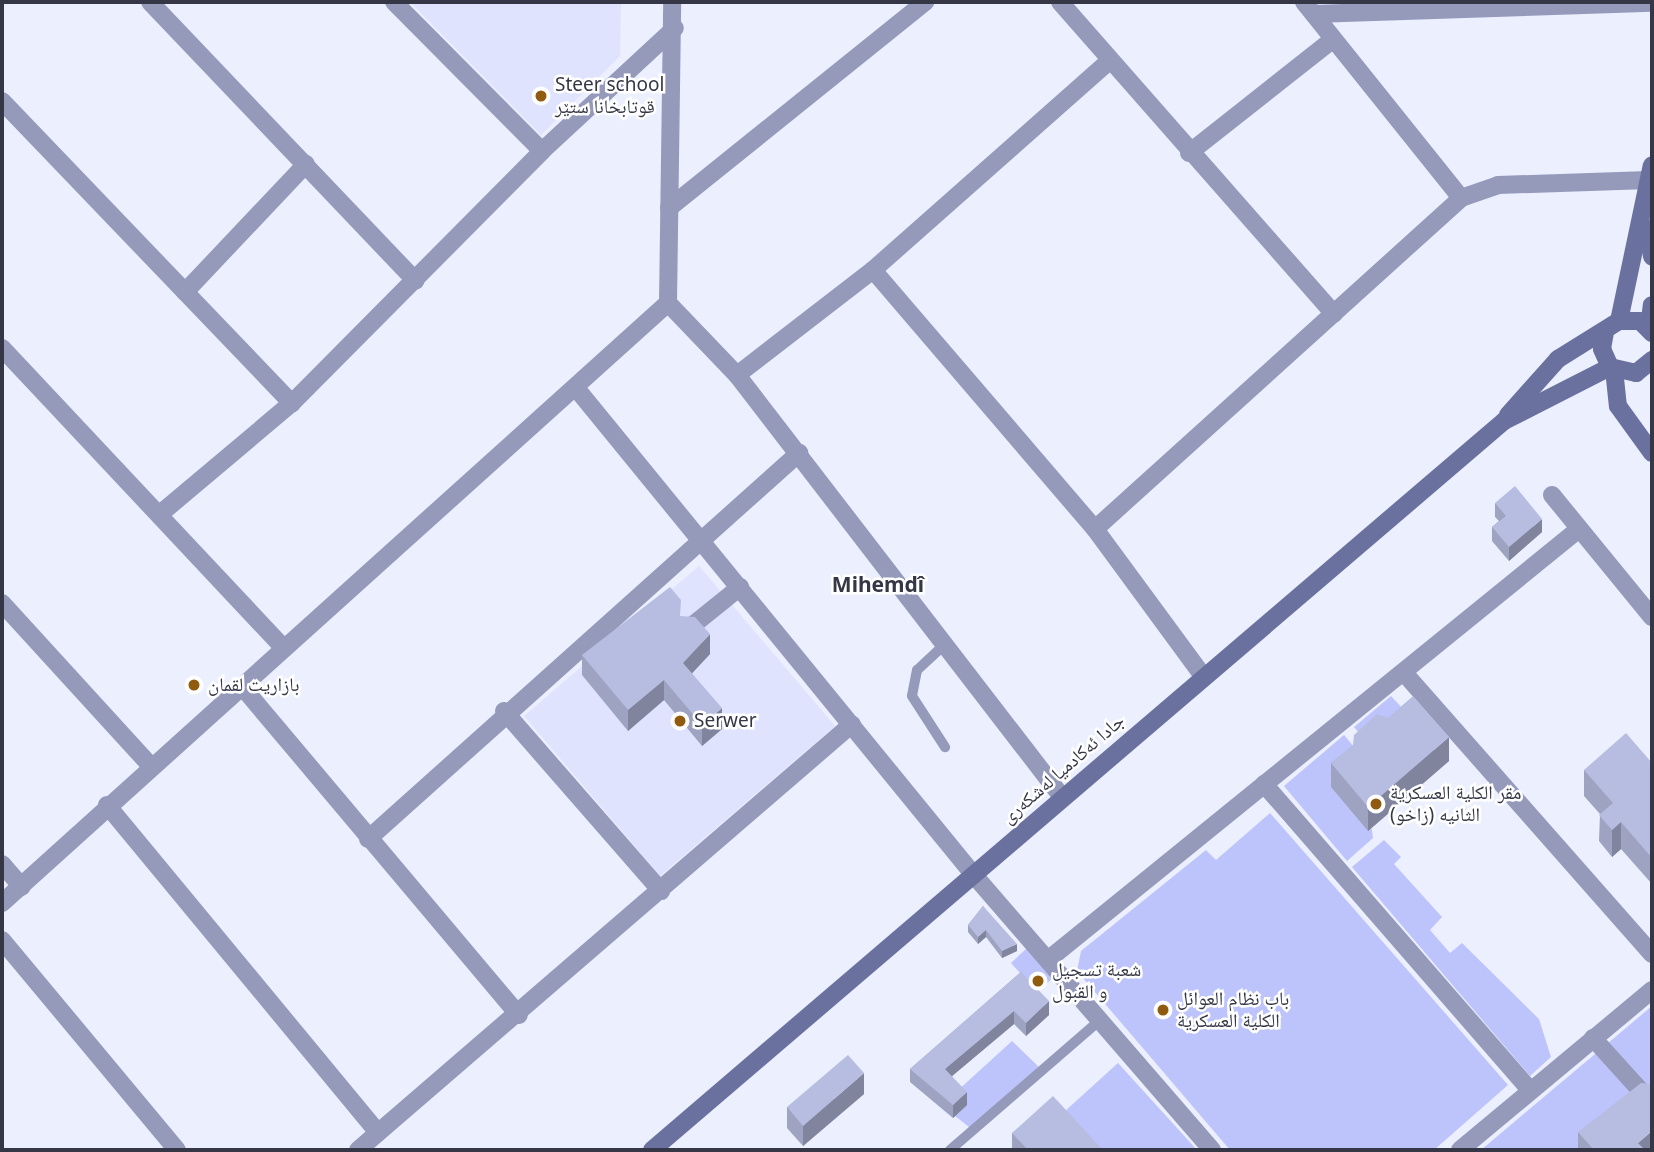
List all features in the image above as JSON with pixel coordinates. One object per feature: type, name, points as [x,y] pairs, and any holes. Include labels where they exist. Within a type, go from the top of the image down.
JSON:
[{"type":"main road","points":[[1651,173],[1646,217],[1612,326],[1602,349],[1612,368],[1618,407],[1652,453]]},
{"type":"main road","points":[[1646,217],[1652,257]]},
{"type":"main road","points":[[1504,421],[1537,377],[1612,326],[1651,330],[1652,305]]},
{"type":"main road","points":[[1504,421],[1612,368],[1636,373],[1652,360]]},
{"type":"main road","name":"جادا ئه‌كادميا له‌شكه‌رى","points":[[652,1150],[1504,421]]},
{"type":"street","points":[[150,2],[416,281]]},
{"type":"street","points":[[394,2],[542,151]]},
{"type":"street","points":[[672,2],[675,29],[668,303],[737,375],[799,453],[943,646],[1062,797]]},
{"type":"street","points":[[669,208],[925,2]]},
{"type":"street","points":[[1060,2],[1189,153],[1334,314]]},
{"type":"street","points":[[1309,8],[1652,3]]},
{"type":"street","points":[[1309,8],[1331,41],[1461,198]]},
{"type":"street","points":[[160,514],[292,403],[416,281],[542,151],[675,29]]},
{"type":"street","points":[[1189,153],[1331,41]]},
{"type":"street","points":[[737,375],[873,270],[1109,61]]},
{"type":"street","points":[[2,102],[292,403]]},
{"type":"street","points":[[186,292],[306,164]]},
{"type":"street","points":[[1095,529],[1461,198],[1498,185],[1651,173]]},
{"type":"street","points":[[873,270],[1095,529],[1203,676]]},
{"type":"street","points":[[2,903],[150,765],[245,690],[284,648],[668,303]]},
{"type":"street","points":[[2,348],[284,648]]},
{"type":"street","points":[[576,388],[973,874],[1212,1150]]},
{"type":"street","points":[[368,839],[504,711],[699,537],[799,453]]},
{"type":"street","points":[[1552,495],[1652,617]]},
{"type":"street","points":[[1049,959],[1264,785],[1406,675],[1579,529]]},
{"type":"street","points":[[688,629],[740,587]]},
{"type":"street","points":[[2,603],[150,765]]},
{"type":"street","points":[[1406,675],[1652,954]]},
{"type":"street","points":[[245,690],[519,1015]]},
{"type":"street","points":[[504,711],[662,891]]},
{"type":"street","points":[[358,1150],[519,1015],[852,724]]},
{"type":"street","points":[[1264,785],[1529,1090]]},
{"type":"street","points":[[107,805],[378,1133]]},
{"type":"street","points":[[2,864],[22,887]]},
{"type":"street","points":[[2,940],[177,1150]]},
{"type":"street","points":[[1460,1150],[1652,990]]},
{"type":"street","points":[[1594,1038],[1650,1101]]},
{"type":"lane","points":[[943,646],[918,670],[912,696],[945,747]]},
{"type":"lane","points":[[950,1150],[1100,1020]]},
{"type":"shaded area","name":"Steer school قوتابخانا ستێر","points":[[410,2],[621,2],[620,56],[541,135]]},
{"type":"shaded area","name":"Serwer","points":[[699,566],[835,726],[660,876],[524,716]]},
{"type":"shaded area","points":[[1391,696],[1413,720],[1369,745],[1354,727]]},
{"type":"shaded area","points":[[1344,735],[1360,754],[1373,838],[1347,861],[1284,786]]},
{"type":"shaded area","points":[[1270,813],[1508,1085],[1434,1150],[1230,1150],[1077,971],[1081,951],[1206,850],[1216,860]]},
{"type":"shaded area","points":[[1384,840],[1401,857],[1394,864],[1442,917],[1430,930],[1450,953],[1462,943],[1539,1019],[1551,1057],[1530,1076],[1352,867]]},
{"type":"shaded area","points":[[1027,948],[1053,978],[1037,992],[1011,963]]},
{"type":"shaded area","points":[[1652,1006],[1652,1099],[1586,1150],[1481,1150]]},
{"type":"shaded area","points":[[1012,1041],[1042,1070],[973,1130],[955,1116],[966,1105],[955,1093]]},
{"type":"shaded area","points":[[1118,1063],[1197,1150],[1078,1150],[1053,1122]]},
{"type":"building","points":[[1515,486],[1542,519],[1509,547],[1492,527],[1506,516],[1495,503]]},
{"type":"building","points":[[670,587],[681,600],[680,616],[695,617],[710,634],[683,663],[722,708],[702,725],[664,680],[628,710],[582,655]]},
{"type":"building","points":[[1413,696],[1449,737],[1368,807],[1331,763],[1353,745],[1354,735],[1377,714],[1388,718]]},
{"type":"building","points":[[1626,733],[1652,763],[1652,858],[1621,822],[1612,830],[1599,815],[1613,803],[1584,770]]},
{"type":"building","points":[[983,906],[1017,944],[1002,951],[986,930],[978,937],[968,925]]},
{"type":"building","points":[[1021,972],[1049,1001],[1026,1023],[1014,1011],[945,1069],[967,1092],[953,1105],[910,1069]]},
{"type":"building","points":[[848,1055],[864,1073],[803,1126],[787,1107]]},
{"type":"building","points":[[1641,1083],[1652,1084],[1652,1131],[1638,1143],[1645,1150],[1594,1150],[1578,1132]]},
{"type":"building","points":[[1053,1096],[1103,1150],[1028,1150],[1012,1133]]},
{"type":"place","name":"Steer school قوتابخانا ستێر","points":[[541,96]]},
{"type":"place","name":"بازاريت لقمان","points":[[194,685]]},
{"type":"place","name":"Serwer","points":[[680,721]]},
{"type":"place","name":"مقر الكلية العسكرية الثانيه (زاخو)","points":[[1376,804]]},
{"type":"place","name":"شعبة تسجيل و القبول","points":[[1038,981]]},
{"type":"place","name":"باب نظام العوائل الكلية العسكرية","points":[[1163,1010]]},
{"type":"district","name":"Mihemdî","points":[[878,584]]}]
